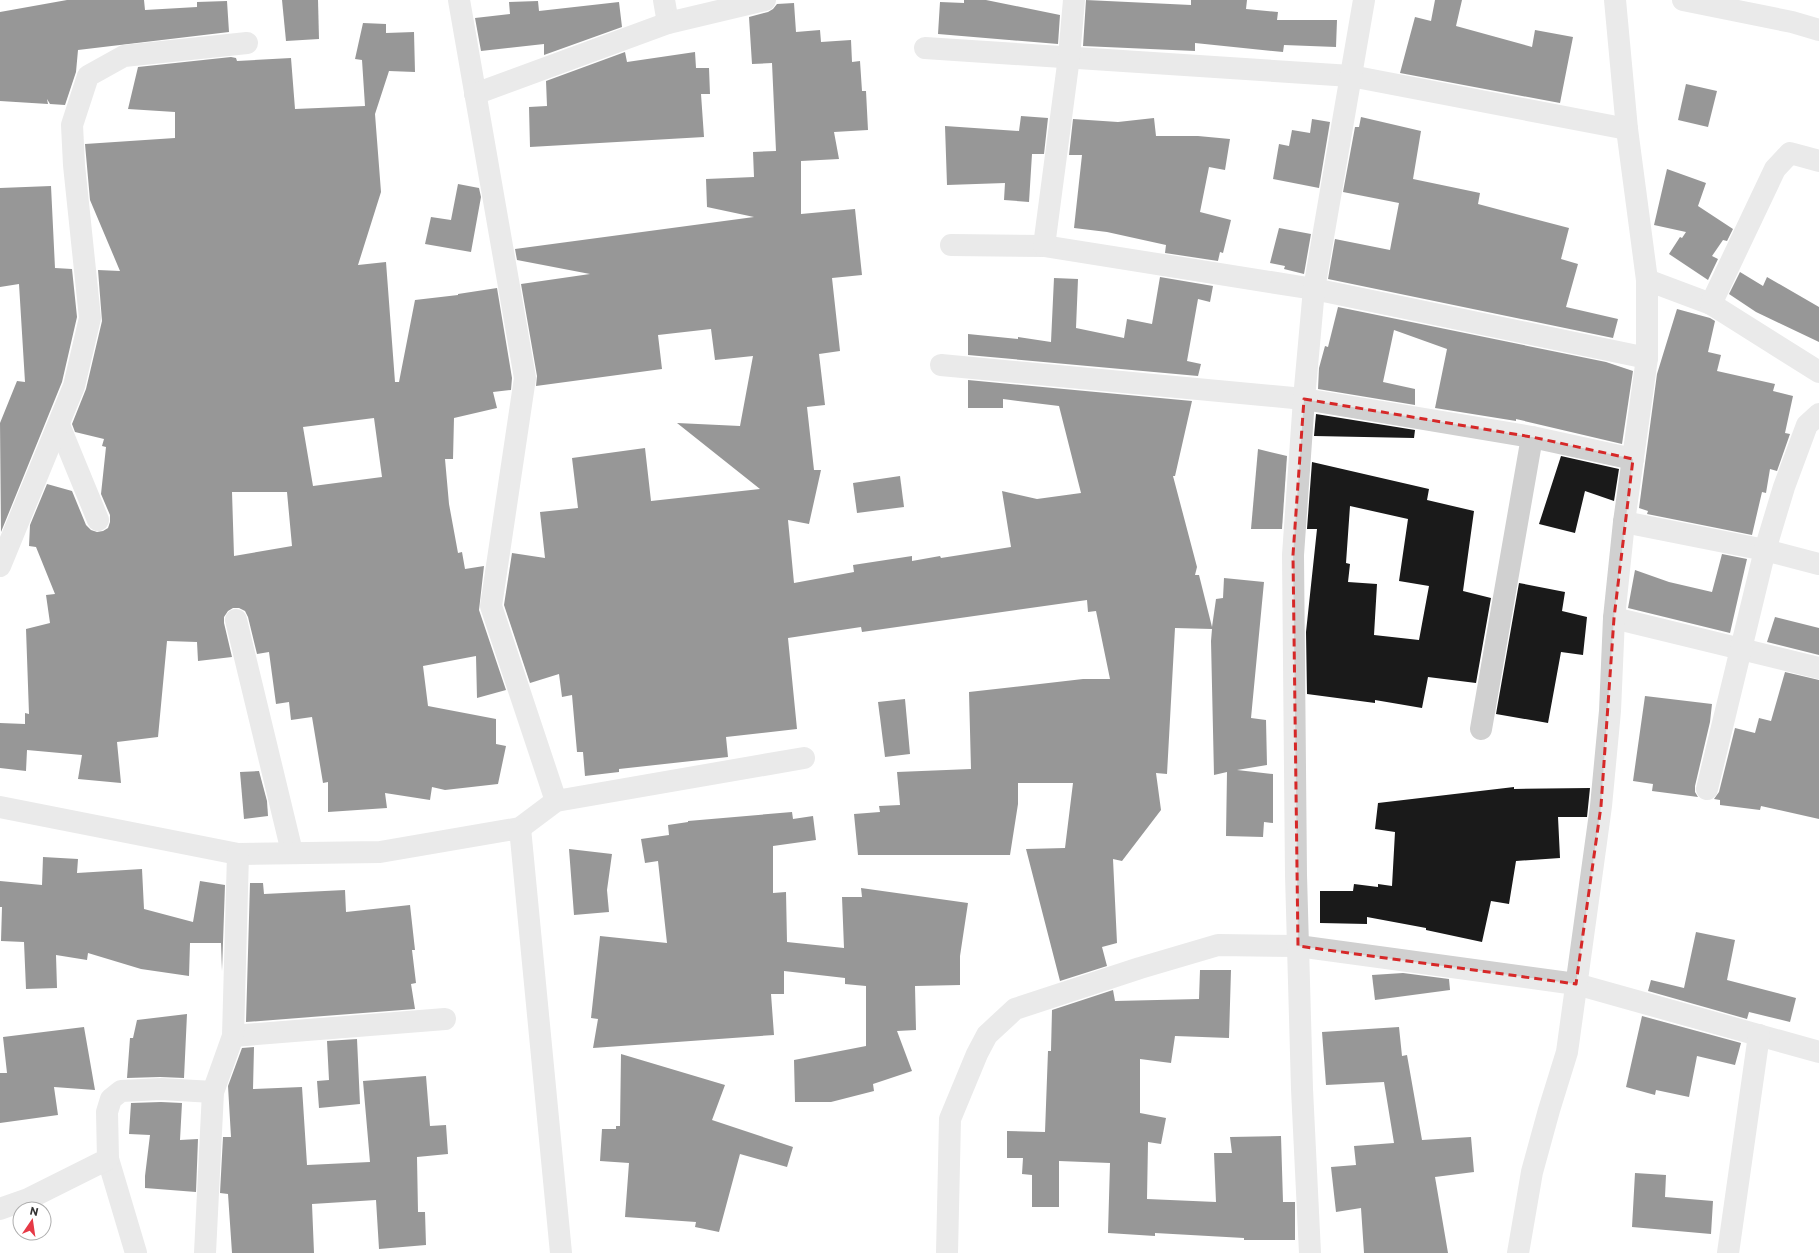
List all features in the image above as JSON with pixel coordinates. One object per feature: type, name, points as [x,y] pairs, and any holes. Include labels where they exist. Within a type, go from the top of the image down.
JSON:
[{"type":"street","points":[[458,0],[525,378],[491,606],[556,801]]},
{"type":"street","points":[[664,0],[668,23]]},
{"type":"street","points":[[475,94],[668,23],[765,0]]},
{"type":"street","points":[[1044,246],[1074,0]]},
{"type":"street","points":[[1310,1253],[1302,1089],[1298,946],[1293,555],[1304,399],[1314,288],[1364,0]]},
{"type":"street","points":[[1518,1253],[1532,1172],[1567,1052],[1601,806],[1610,711],[1614,618],[1624,522],[1647,358],[1647,280],[1627,129],[1615,0]]},
{"type":"street","points":[[1683,0],[1792,22],[1819,30]]},
{"type":"street","points":[[0,566],[74,386],[90,318],[74,165],[72,125],[88,76],[124,56],[247,43]]},
{"type":"street","points":[[925,48],[1351,76],[1627,129]]},
{"type":"street","points":[[1711,304],[1775,169],[1790,153],[1819,161]]},
{"type":"street","points":[[951,245],[1044,246],[1314,288],[1647,358]]},
{"type":"street","points":[[1647,280],[1711,304],[1819,372]]},
{"type":"street","points":[[941,365],[1304,399],[1532,436],[1633,459]]},
{"type":"street","points":[[1707,789],[1765,550],[1784,487],[1807,425],[1819,414]]},
{"type":"street","points":[[59,425],[98,520]]},
{"type":"street","points":[[1481,728],[1532,436]]},
{"type":"street","points":[[1624,522],[1765,550],[1819,564]]},
{"type":"street","points":[[1614,618],[1819,668]]},
{"type":"street","points":[[236,620],[292,852]]},
{"type":"street","points":[[0,807],[238,854],[292,852],[380,852],[520,828],[556,801],[804,758]]},
{"type":"street","points":[[520,828],[561,1253]]},
{"type":"street","points":[[205,1253],[213,1092],[233,1036],[238,854]]},
{"type":"street","points":[[947,1253],[950,1119],[977,1054],[987,1035],[1015,1009],[1140,968],[1218,945],[1298,946],[1576,984],[1819,1052]]},
{"type":"street","points":[[233,1036],[445,1019]]},
{"type":"street","points":[[1728,1253],[1759,1035]]},
{"type":"street","points":[[136,1253],[108,1159],[107,1112],[111,1099],[121,1090],[161,1089],[213,1092]]},
{"type":"street","points":[[0,1209],[28,1199],[108,1159]]},
{"type":"highlighted area","points":[[1304,399],[1532,437],[1633,459],[1614,618],[1601,806],[1576,984],[1298,946],[1293,555]]},
{"type":"building","points":[[67,0],[144,0],[145,10],[197,7],[197,2],[227,1],[229,32],[78,50],[76,72],[65,105],[50,104],[47,99],[48,104],[0,101],[0,12]]},
{"type":"building","points":[[282,0],[318,0],[319,39],[286,41]]},
{"type":"building","points":[[964,0],[986,0],[1060,15],[1058,44],[938,34],[940,2],[964,3]]},
{"type":"building","points":[[1086,0],[1191,5],[1191,0],[1247,0],[1246,9],[1278,12],[1277,20],[1337,20],[1336,47],[1284,45],[1283,52],[1195,43],[1195,51],[1083,46]]},
{"type":"building","points":[[1435,0],[1462,0],[1456,26],[1532,47],[1535,30],[1573,37],[1560,103],[1400,73],[1415,17],[1431,21]]},
{"type":"building","points":[[538,1],[539,11],[619,2],[622,27],[544,55],[544,44],[481,51],[475,18],[510,14],[509,2]]},
{"type":"building","points":[[794,3],[796,32],[820,30],[821,42],[851,40],[852,62],[860,61],[862,91],[866,91],[868,130],[834,132],[839,159],[801,161],[801,214],[855,209],[862,275],[832,278],[840,351],[819,354],[825,405],[807,407],[814,470],[821,470],[809,524],[788,520],[794,583],[854,572],[853,565],[912,556],[912,561],[940,556],[941,558],[1011,547],[1002,491],[1037,499],[1081,493],[1059,406],[1003,399],[1003,408],[968,408],[968,380],[1192,401],[1175,476],[1173,476],[1197,567],[1195,575],[1199,575],[1212,627],[1216,599],[1223,598],[1224,578],[1264,582],[1251,718],[1266,720],[1267,765],[1237,770],[1273,774],[1273,823],[1264,822],[1263,837],[1226,836],[1227,772],[1214,775],[1212,629],[1175,628],[1167,774],[1156,773],[1161,810],[1122,861],[1113,859],[1117,943],[1102,947],[1107,966],[1060,981],[1026,849],[1065,848],[1073,783],[1018,783],[1018,804],[1010,855],[858,855],[854,814],[880,812],[879,806],[900,805],[897,772],[971,769],[969,692],[1083,679],[1110,679],[1096,611],[1088,612],[1087,600],[862,632],[861,627],[788,638],[797,729],[726,737],[728,757],[619,769],[619,772],[585,776],[583,752],[577,752],[572,695],[562,697],[559,674],[530,683],[504,605],[512,553],[545,558],[540,512],[578,508],[572,458],[645,448],[651,501],[760,489],[677,423],[740,426],[753,356],[715,360],[711,329],[658,335],[662,369],[536,386],[537,376],[521,284],[590,274],[517,260],[515,249],[754,217],[707,207],[706,179],[754,177],[753,152],[776,151],[772,63],[752,64],[749,17],[768,12],[777,4]]},
{"type":"building","points":[[363,23],[386,24],[386,33],[414,32],[415,72],[389,71],[375,114],[381,192],[358,265],[386,262],[395,382],[399,382],[415,300],[458,295],[497,288],[512,378],[511,390],[493,392],[497,408],[454,418],[453,459],[445,459],[449,504],[458,553],[462,552],[465,569],[484,566],[479,610],[506,690],[477,698],[476,656],[423,666],[428,706],[496,719],[496,744],[506,746],[498,784],[445,790],[432,787],[430,800],[385,793],[387,808],[328,812],[328,782],[323,783],[312,717],[291,720],[289,702],[276,704],[269,652],[257,654],[248,617],[245,611],[239,608],[233,608],[228,611],[224,617],[232,657],[198,661],[197,642],[167,641],[158,737],[117,742],[121,783],[78,779],[82,755],[27,750],[26,771],[0,768],[0,723],[25,724],[25,713],[29,714],[26,629],[50,623],[46,595],[55,594],[36,547],[29,546],[30,525],[47,484],[72,491],[86,525],[91,530],[97,532],[103,531],[108,528],[110,522],[110,515],[101,494],[106,447],[102,446],[104,439],[75,432],[72,424],[86,389],[102,321],[98,270],[120,271],[90,200],[85,144],[175,138],[175,112],[128,109],[138,67],[231,57],[236,58],[237,61],[291,58],[295,109],[365,106],[362,60],[355,59]],"holes":[[[374,418],[382,477],[313,486],[303,427]],[[232,492],[287,492],[292,546],[234,556]]]},
{"type":"building","points":[[625,52],[627,62],[695,52],[696,68],[709,68],[710,94],[701,94],[704,137],[530,147],[529,107],[547,106],[546,81]]},
{"type":"building","points":[[1686,84],[1717,91],[1708,127],[1678,120]]},
{"type":"building","points":[[1021,116],[1048,118],[1044,154],[1032,154],[1029,202],[1004,200],[1005,183],[947,185],[945,126],[1019,131]]},
{"type":"building","points":[[1361,117],[1421,131],[1413,179],[1480,193],[1478,204],[1569,228],[1561,259],[1578,264],[1566,307],[1618,319],[1613,338],[1328,279],[1335,239],[1390,250],[1399,203],[1343,192],[1355,127],[1359,127]]},
{"type":"building","points":[[1154,118],[1156,136],[1198,136],[1230,139],[1225,170],[1209,167],[1200,212],[1231,220],[1223,253],[1220,252],[1218,261],[1165,253],[1166,245],[1107,232],[1074,228],[1082,155],[1069,155],[1073,119],[1118,122]]},
{"type":"building","points":[[1312,119],[1330,122],[1319,188],[1273,179],[1279,144],[1289,146],[1292,130],[1310,133]]},
{"type":"building","points":[[1667,169],[1706,183],[1698,206],[1733,229],[1727,241],[1723,240],[1712,256],[1718,259],[1708,280],[1669,254],[1680,237],[1682,238],[1686,232],[1654,225]]},
{"type":"building","points":[[458,184],[479,188],[481,197],[471,252],[425,244],[431,217],[451,220]]},
{"type":"building","points":[[51,186],[55,268],[72,269],[77,317],[62,382],[1,532],[0,423],[17,381],[25,382],[19,284],[0,287],[0,188]]},
{"type":"building","points":[[1279,228],[1311,234],[1304,274],[1284,269],[1285,266],[1270,263]]},
{"type":"building","points":[[1740,272],[1763,286],[1767,277],[1819,307],[1819,342],[1756,312],[1729,294]]},
{"type":"building","points":[[1160,277],[1213,286],[1210,302],[1198,299],[1187,361],[1201,364],[1198,376],[968,355],[968,334],[1018,339],[1018,337],[1051,342],[1054,278],[1078,279],[1076,328],[1124,338],[1127,319],[1152,324]]},
{"type":"building","points":[[1338,307],[1606,362],[1633,371],[1622,444],[1516,419],[1516,421],[1435,408],[1447,349],[1394,330],[1383,382],[1415,389],[1415,405],[1318,389],[1319,368],[1325,346],[1328,347]]},
{"type":"building","points":[[1677,309],[1710,318],[1715,321],[1708,352],[1721,355],[1717,371],[1775,384],[1773,391],[1793,396],[1785,433],[1790,434],[1777,471],[1770,469],[1766,493],[1762,492],[1752,535],[1647,514],[1648,511],[1639,508],[1657,374]]},
{"type":"building","points":[[1316,414],[1415,430],[1414,438],[1314,436]]},
{"type":"building","points":[[1258,449],[1287,456],[1282,529],[1251,529]]},
{"type":"building","points":[[1561,456],[1619,469],[1614,501],[1585,491],[1575,533],[1539,524]]},
{"type":"building","points":[[1312,462],[1429,489],[1427,500],[1474,511],[1463,591],[1491,598],[1476,683],[1428,677],[1422,708],[1375,700],[1375,703],[1307,694],[1306,632],[1317,529],[1307,529]],"holes":[[[1350,506],[1408,519],[1399,581],[1429,586],[1419,640],[1374,635],[1377,584],[1348,582],[1350,564],[1346,563]]]},
{"type":"building","points":[[900,476],[904,507],[857,513],[853,483]]},
{"type":"building","points":[[1722,554],[1747,559],[1730,633],[1628,608],[1635,570],[1669,582],[1712,592]]},
{"type":"building","points":[[1519,583],[1565,592],[1562,611],[1587,617],[1583,655],[1561,652],[1548,723],[1496,714]]},
{"type":"building","points":[[1775,617],[1819,628],[1819,655],[1767,642]]},
{"type":"building","points":[[1785,672],[1819,680],[1819,819],[1761,806],[1760,810],[1720,805],[1720,800],[1714,799],[1719,792],[1735,728],[1755,733],[1759,718],[1771,721]]},
{"type":"building","points":[[1645,696],[1712,704],[1710,722],[1695,786],[1695,792],[1698,797],[1652,791],[1653,784],[1633,781]]},
{"type":"building","points":[[905,699],[910,754],[885,757],[878,702]]},
{"type":"building","points":[[259,771],[267,801],[268,816],[244,819],[240,772]]},
{"type":"building","points":[[1514,787],[1514,789],[1590,788],[1587,817],[1558,817],[1560,858],[1516,861],[1509,904],[1491,901],[1482,942],[1426,930],[1426,928],[1367,917],[1367,924],[1320,923],[1320,891],[1353,891],[1354,884],[1378,887],[1378,884],[1392,886],[1395,832],[1375,829],[1378,803]]},
{"type":"building","points":[[792,812],[793,819],[813,816],[816,840],[773,846],[773,893],[786,892],[787,942],[844,948],[842,897],[862,897],[861,888],[968,903],[960,956],[960,985],[915,986],[916,1030],[897,1031],[912,1071],[873,1084],[874,1091],[831,1102],[795,1102],[794,1060],[866,1046],[866,986],[845,984],[845,978],[784,971],[784,994],[771,994],[774,1035],[593,1048],[598,1019],[591,1018],[600,936],[667,943],[658,861],[645,863],[641,839],[669,835],[668,825],[688,821]]},
{"type":"building","points":[[569,849],[612,854],[607,890],[609,912],[574,915]]},
{"type":"building","points":[[43,857],[78,859],[77,873],[142,869],[144,909],[193,922],[200,881],[225,885],[222,971],[221,943],[190,943],[189,976],[141,969],[88,953],[87,960],[56,955],[57,988],[26,989],[24,942],[1,941],[2,907],[0,907],[0,881],[42,885]]},
{"type":"building","points":[[250,883],[263,883],[264,894],[345,890],[346,912],[410,905],[415,950],[412,950],[416,983],[411,984],[415,1009],[246,1022]]},
{"type":"building","points":[[1696,932],[1735,940],[1727,980],[1796,998],[1790,1022],[1749,1012],[1747,1019],[1648,991],[1651,980],[1684,988]]},
{"type":"building","points":[[1200,970],[1231,970],[1229,1038],[1175,1036],[1171,1063],[1140,1059],[1140,1113],[1166,1118],[1161,1144],[1148,1142],[1147,1199],[1216,1202],[1214,1153],[1232,1153],[1230,1137],[1281,1136],[1283,1202],[1295,1202],[1295,1240],[1244,1240],[1244,1238],[1155,1233],[1155,1236],[1108,1233],[1110,1163],[1059,1161],[1059,1207],[1032,1207],[1032,1175],[1022,1174],[1023,1158],[1007,1158],[1007,1131],[1045,1132],[1048,1051],[1051,1051],[1052,1010],[1113,990],[1115,1001],[1199,999]]},
{"type":"building","points":[[1403,973],[1449,979],[1450,990],[1375,1000],[1372,975]]},
{"type":"building","points":[[187,1014],[184,1078],[127,1078],[130,1038],[133,1038],[137,1020]]},
{"type":"building","points":[[1642,1016],[1741,1043],[1735,1065],[1697,1056],[1689,1097],[1656,1090],[1655,1095],[1626,1087]]},
{"type":"building","points":[[84,1027],[95,1090],[54,1087],[58,1115],[0,1123],[0,1073],[7,1073],[3,1037]]},
{"type":"building","points":[[1399,1027],[1402,1056],[1407,1055],[1422,1140],[1471,1137],[1474,1172],[1435,1177],[1448,1253],[1364,1253],[1361,1208],[1336,1212],[1331,1167],[1356,1165],[1354,1146],[1394,1143],[1384,1082],[1326,1085],[1322,1032]]},
{"type":"building","points":[[357,1039],[360,1104],[319,1108],[317,1081],[329,1080],[327,1041]]},
{"type":"building","points":[[254,1047],[253,1089],[302,1087],[307,1165],[370,1162],[363,1081],[426,1076],[430,1126],[446,1125],[448,1154],[417,1157],[418,1212],[425,1212],[426,1245],[379,1249],[376,1200],[312,1204],[314,1253],[232,1253],[228,1194],[220,1193],[223,1137],[231,1137],[228,1086],[242,1048]]},
{"type":"building","points":[[621,1054],[725,1085],[712,1120],[793,1147],[787,1167],[740,1154],[719,1232],[695,1227],[696,1222],[625,1217],[629,1163],[600,1161],[602,1129],[616,1129],[616,1126],[620,1126]]},
{"type":"building","points":[[131,1103],[182,1103],[180,1140],[198,1139],[196,1192],[145,1188],[150,1135],[129,1134]]},
{"type":"building","points":[[1635,1173],[1666,1175],[1665,1197],[1713,1201],[1711,1234],[1632,1227]]}]
